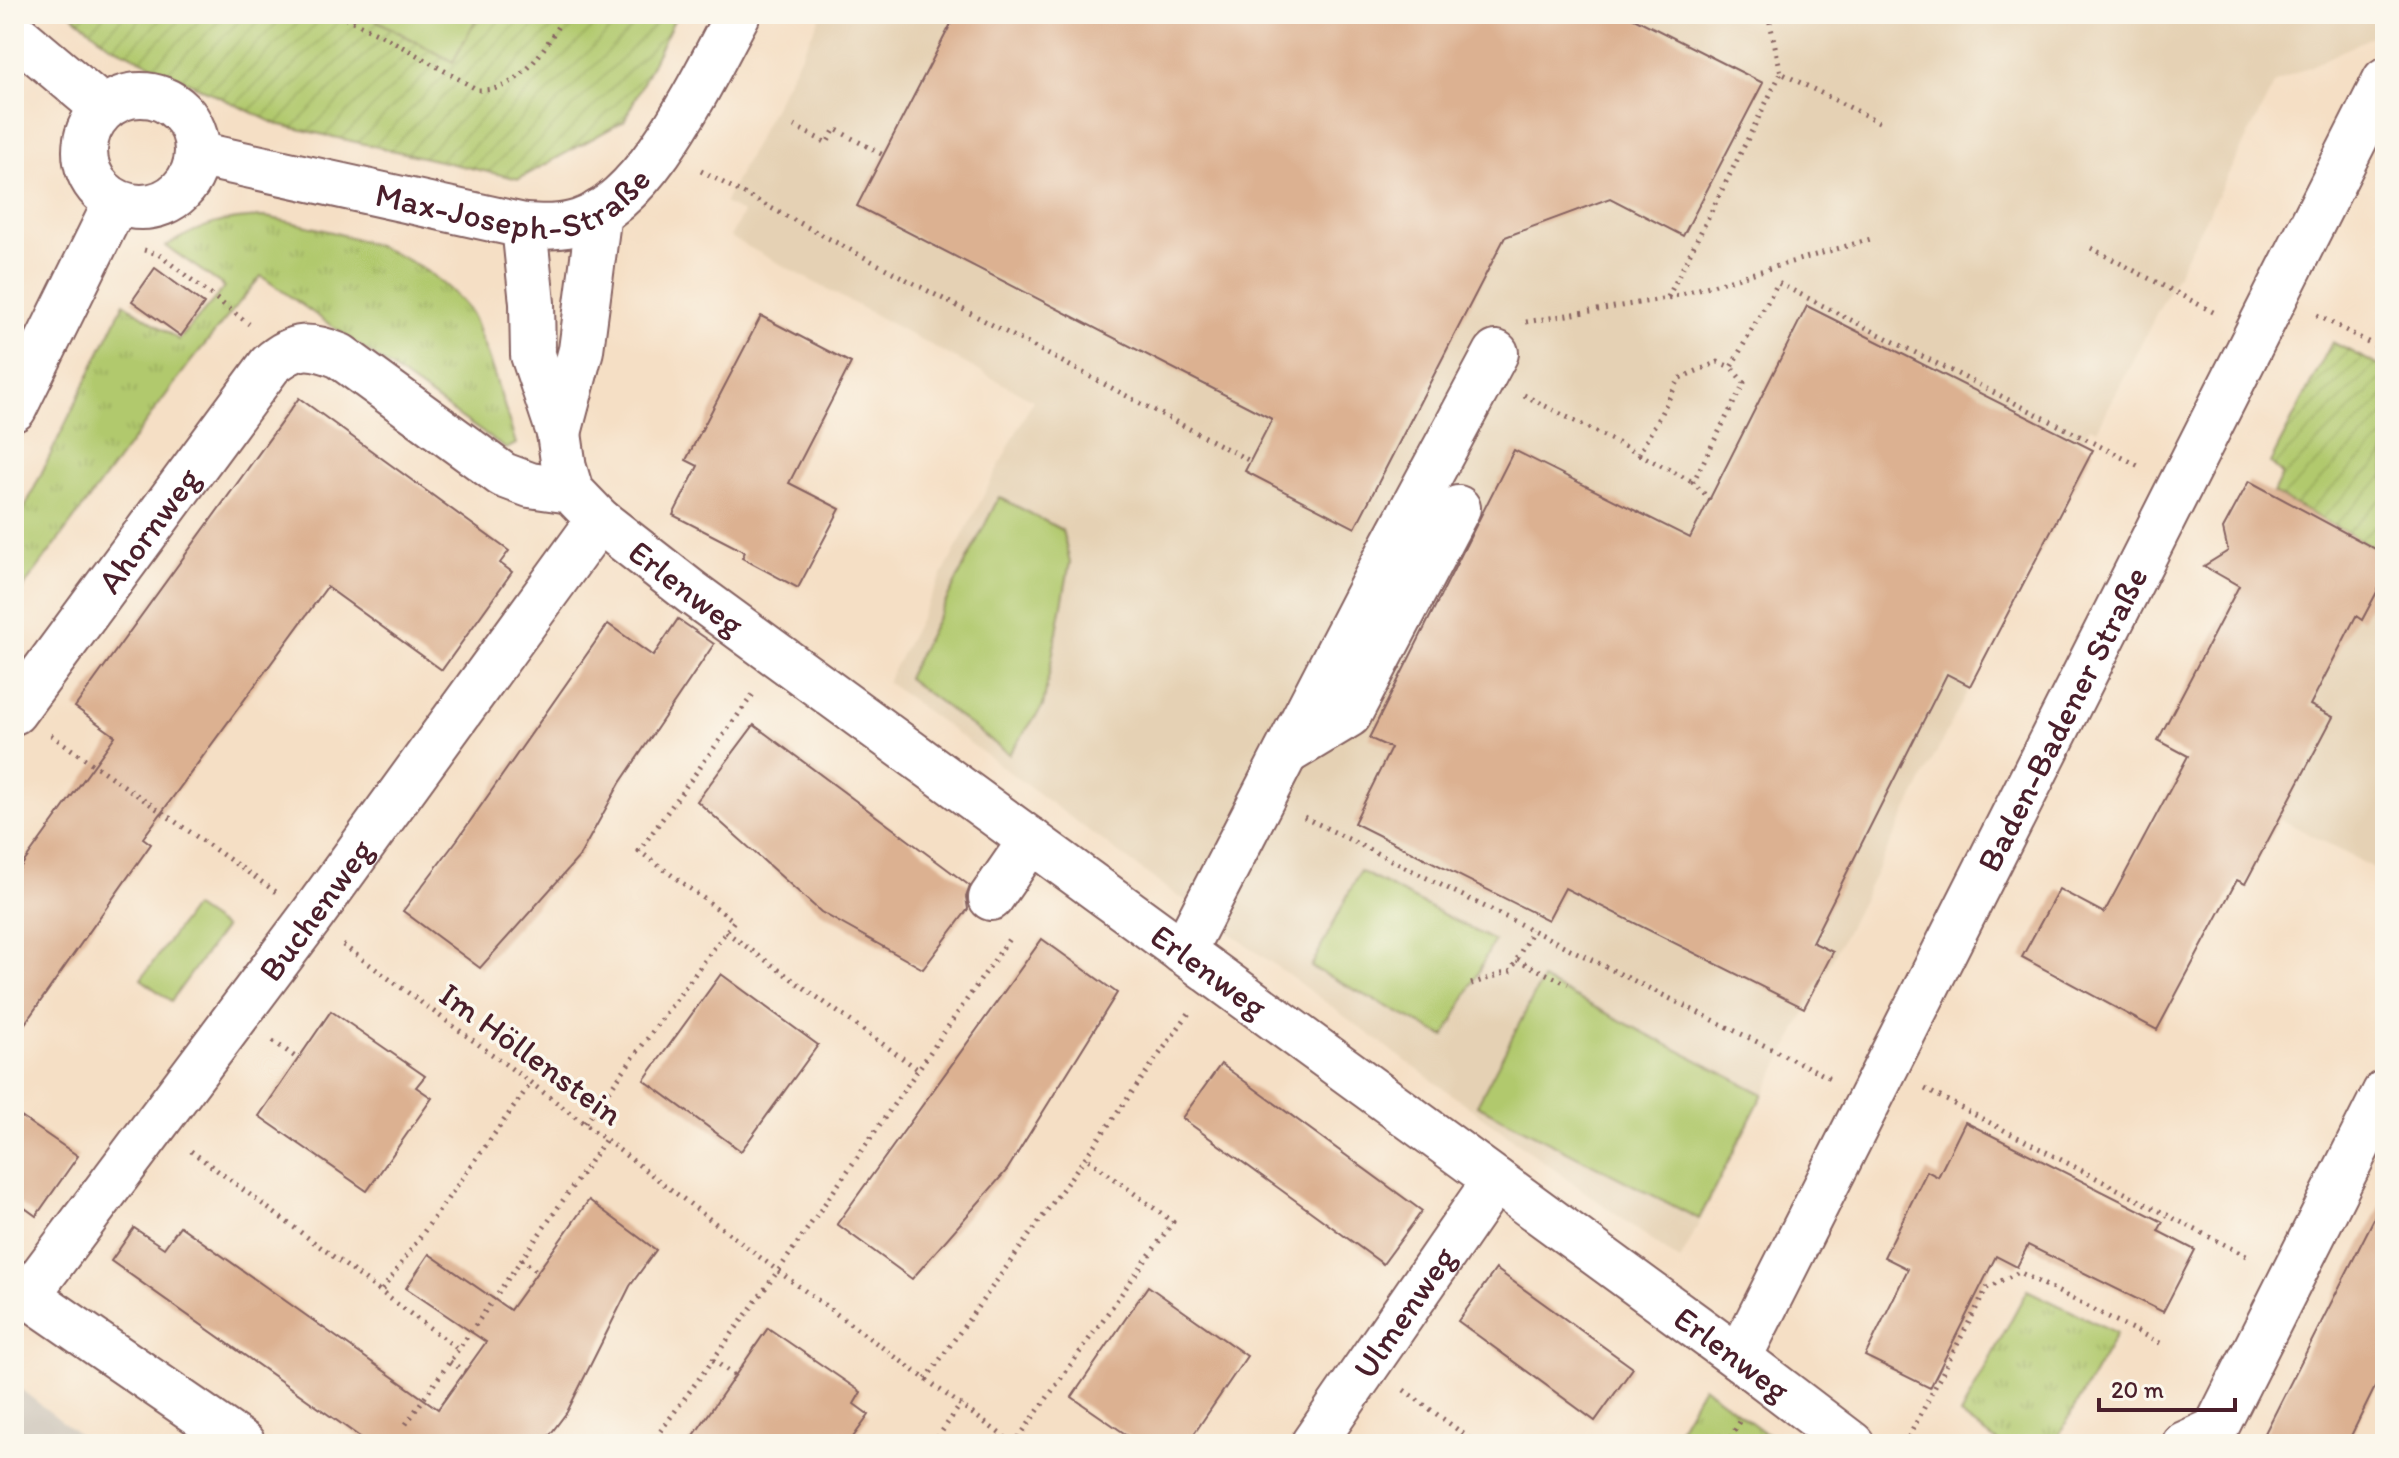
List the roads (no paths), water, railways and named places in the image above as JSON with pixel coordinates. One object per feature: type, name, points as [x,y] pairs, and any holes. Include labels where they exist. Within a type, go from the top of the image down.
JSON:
[{"type":"street","name":"Max-Joseph-Straße","points":[[197,154],[524,226],[563,226],[581,222],[599,212],[635,182],[661,150],[738,14]]},
{"type":"street","points":[[14,33],[103,108]]},
{"type":"street","name":"Baden-Badener Straße","points":[[1739,1358],[2385,80]]},
{"type":"street","points":[[14,409],[107,219],[101,192],[90,176],[85,159],[91,123],[103,108],[119,98],[138,94],[157,97],[174,105],[187,119],[196,136],[197,154],[193,172],[183,187],[169,199],[152,206],[134,207],[107,219]]},
{"type":"street","points":[[559,433],[581,350],[599,212]]},
{"type":"street","points":[[524,226],[532,303],[533,355],[559,433],[564,468],[585,505]]},
{"type":"street","name":"Erlenweg","points":[[285,352],[302,347],[322,348],[340,356],[503,475],[585,505],[691,592],[1739,1358],[1852,1444]]},
{"type":"street","name":"Ahornweg","points":[[15,711],[270,365],[285,352]]},
{"type":"street","points":[[1199,964],[1264,796],[1490,364]]},
{"type":"street","name":"Buchenweg","points":[[21,1291],[155,1124],[310,918],[585,505]]},
{"type":"street","points":[[1286,753],[1349,715],[1458,508]]},
{"type":"street","points":[[1004,913],[1031,840]]},
{"type":"street","points":[[2184,1444],[2215,1430],[2385,1092]]},
{"type":"street","name":"Ulmenweg","points":[[1313,1444],[1495,1180]]},
{"type":"street","points":[[21,1291],[243,1444]]}]
